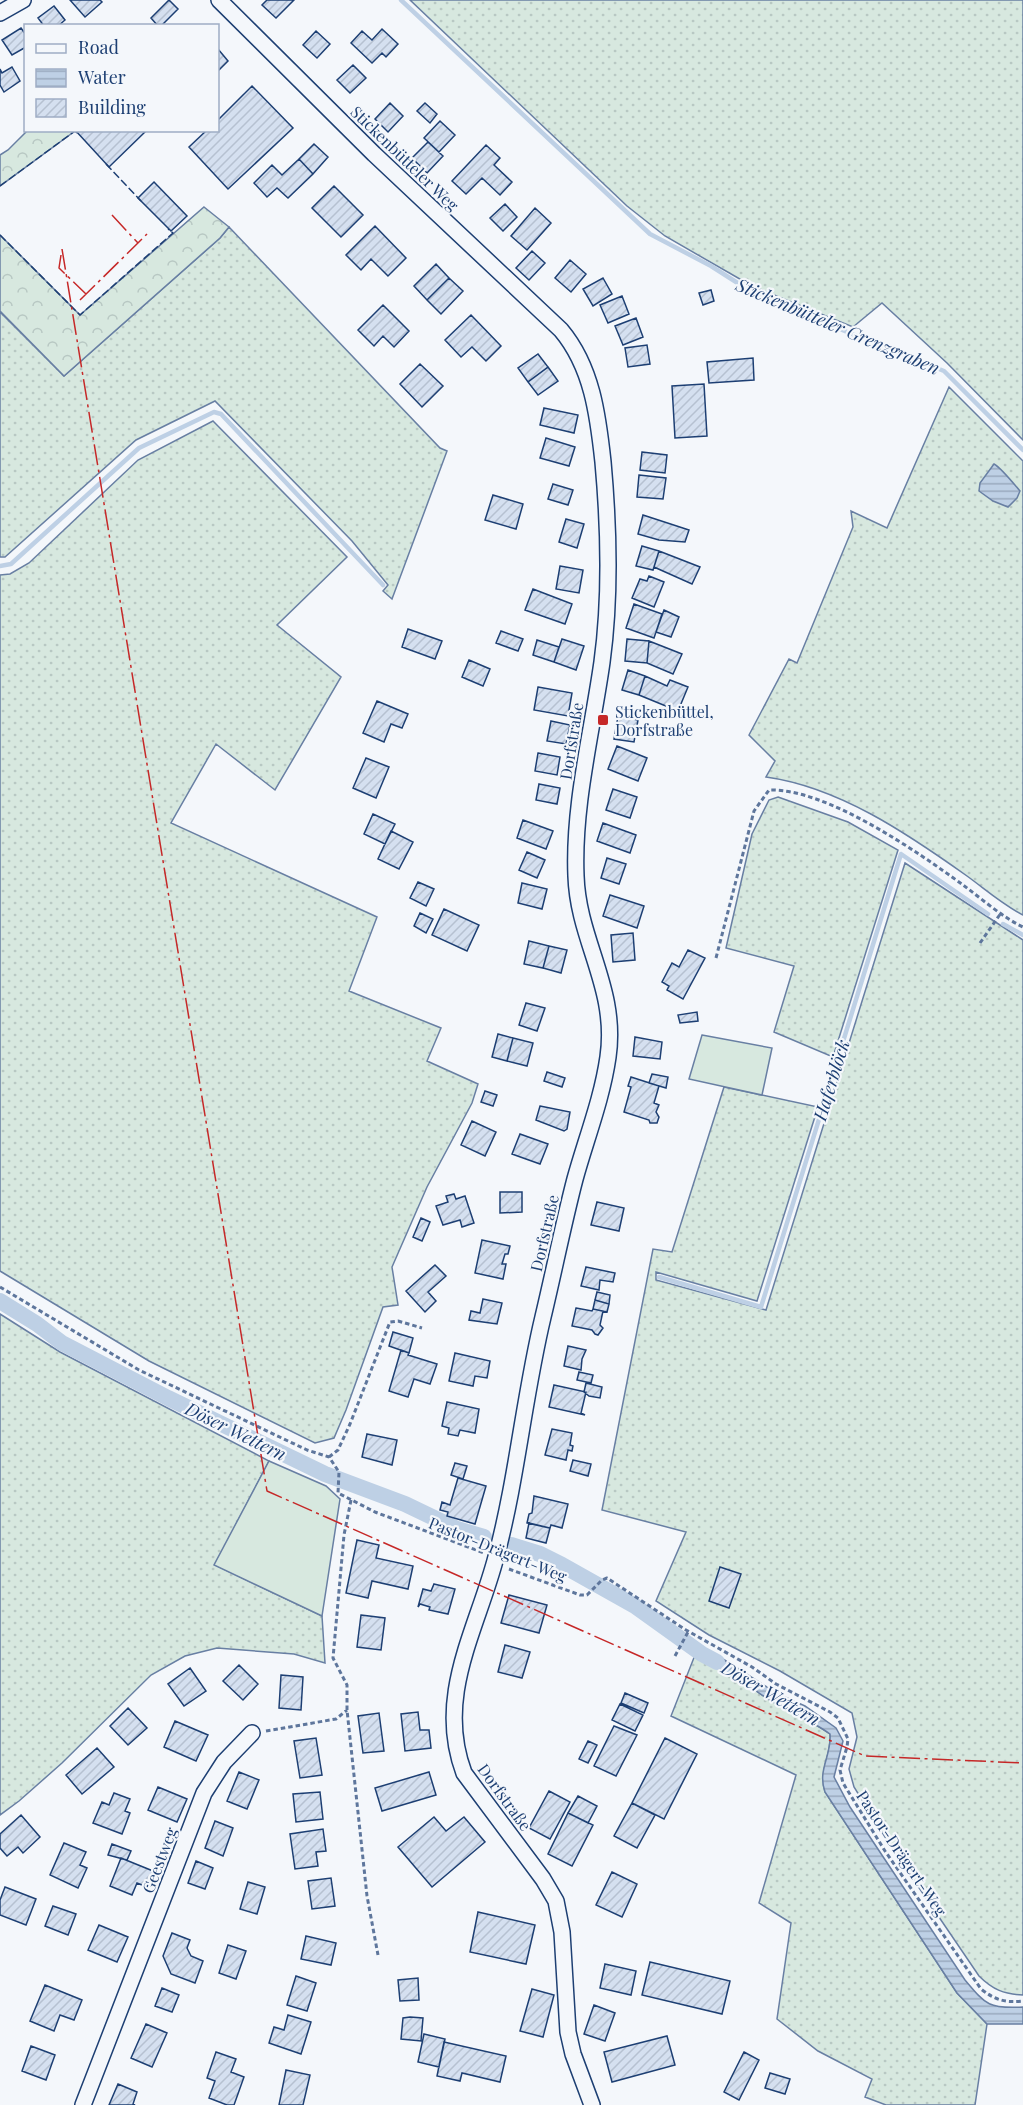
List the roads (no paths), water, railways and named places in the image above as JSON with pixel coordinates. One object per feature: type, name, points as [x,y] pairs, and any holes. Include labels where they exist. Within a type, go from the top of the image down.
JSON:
[{"type":"street","points":[[0,13],[23,0]]},
{"type":"street","name":"Stickenbütteler Weg","points":[[219,0],[374,154],[568,339]]},
{"type":"street","name":"Dorfstraße","points":[[568,339],[578,354],[588,378],[596,409],[607,505],[607,587],[603,657],[580,804],[576,869],[584,923],[605,989],[609,1041],[602,1082],[574,1182],[535,1353],[508,1504],[496,1557],[458,1676],[454,1718],[457,1755],[464,1773],[543,1879],[556,1901],[562,1932],[568,2032],[573,2054],[592,2105]]},
{"type":"street","name":"Geestweg","points":[[82,2105],[204,1793],[224,1762],[252,1733]]},
{"type":"water","points":[[994,464],[1020,491],[1008,507],[993,501],[979,491],[980,483]]},
{"type":"water","points":[[700,1646],[778,1694],[805,1706],[836,1728],[843,1741],[834,1777],[850,1807],[965,1980],[989,2004],[1023,2007],[1023,2024],[987,2024],[957,1993],[825,1792],[823,1777],[830,1734],[695,1655]]},
{"type":"waterway","name":"Stickenbütteler Grenzgraben","points":[[401,0],[650,234],[711,266],[758,296],[944,371],[1023,450]]},
{"type":"waterway","name":"Stickenbütteler Grenzgraben","points":[[0,566],[11,564],[139,448],[214,412],[221,414],[383,585]]},
{"type":"waterway","name":"Haferblöck","points":[[659,1277],[761,1307],[901,854],[988,914]]},
{"type":"waterway","name":"Haferblöck","points":[[1003,924],[1023,935]]},
{"type":"waterway","name":"Döser Wettern","points":[[0,1301],[62,1343],[168,1398],[325,1474],[405,1504],[457,1529],[484,1537]]},
{"type":"waterway","name":"Döser Wettern","points":[[511,1545],[540,1554],[635,1606],[702,1654],[717,1662]]},
{"type":"place","name":"Stickenbüttel, Dorfstraße","points":[[603,720]]}]
